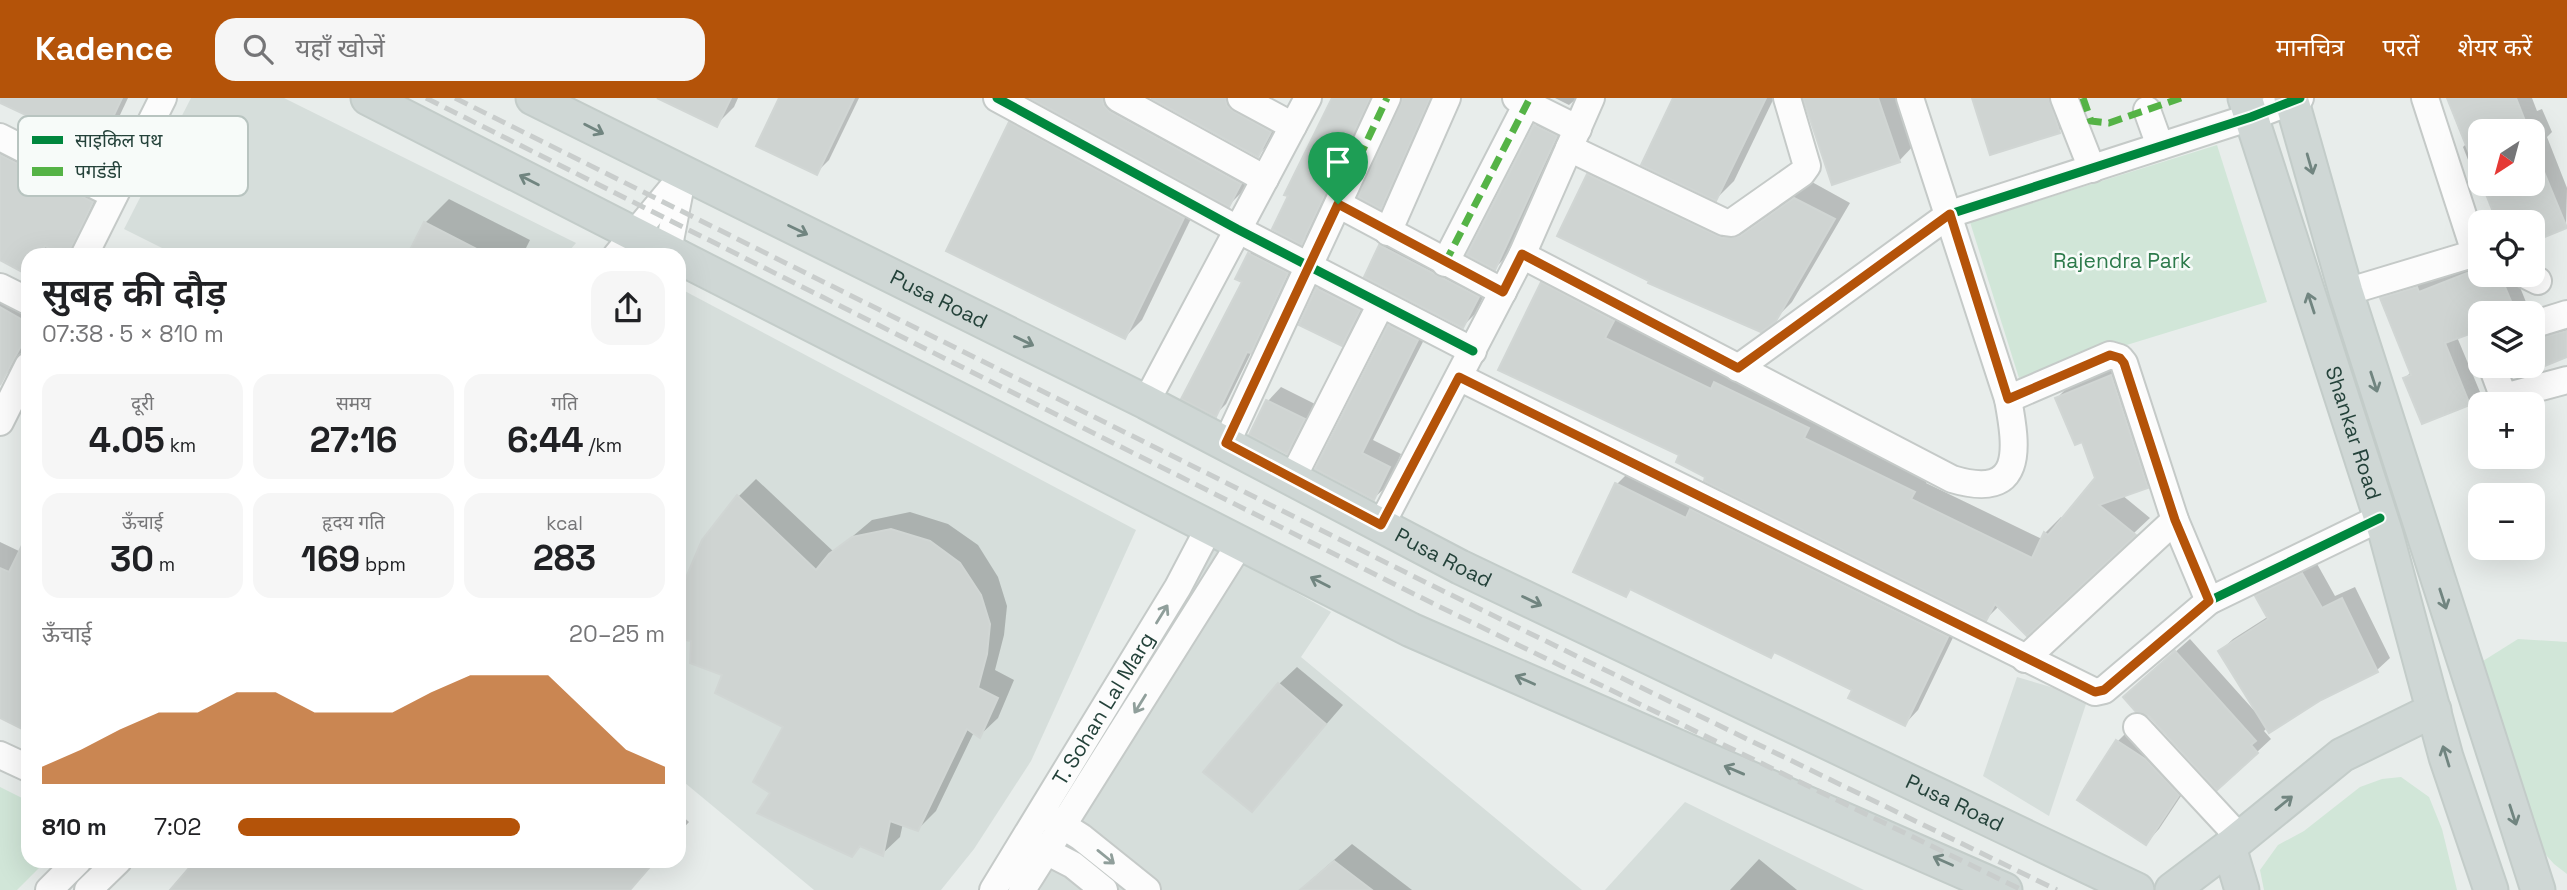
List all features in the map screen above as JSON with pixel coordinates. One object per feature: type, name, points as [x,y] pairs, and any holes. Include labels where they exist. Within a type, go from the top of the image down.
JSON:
[{"type":"main road","points":[[368,98],[600,216],[625,245]]},
{"type":"main road","name":"Pusa Road","points":[[533,98],[1146,402],[1485,578],[2137,890]]},
{"type":"main road","name":"Shankar Road","points":[[2295,99],[2346,292],[2538,890]]},
{"type":"main road","name":"Shankar Road","points":[[2248,108],[2383,526],[2446,757],[2491,890]]},
{"type":"main road","points":[[686,262],[1411,630],[2005,890]]},
{"type":"main road","points":[[2383,526],[2419,524]]},
{"type":"main road","points":[[2172,890],[2235,843],[2342,755],[2434,710]]},
{"type":"main road","points":[[2235,843],[2242,890]]},
{"type":"street","points":[[154,116],[163,98]]},
{"type":"street","points":[[997,98],[1029,106],[1237,229],[1473,351]]},
{"type":"street","points":[[1118,98],[1265,179]]},
{"type":"street","points":[[1241,98],[1293,125]]},
{"type":"street","points":[[1146,402],[1308,98]]},
{"type":"street","points":[[1226,443],[1387,98]]},
{"type":"street","points":[[1388,232],[1447,98]]},
{"type":"street","points":[[1381,525],[1522,254],[1591,98]]},
{"type":"street","points":[[1445,263],[1524,100],[1574,138],[1724,222],[1731,223],[1802,173],[1807,166],[1787,98]]},
{"type":"street","points":[[1522,254],[1952,479],[1972,485],[1998,480],[2008,472],[2015,453],[2008,399],[1950,214],[1910,98]]},
{"type":"street","points":[[2064,98],[2092,169]]},
{"type":"street","points":[[2425,98],[2468,226]]},
{"type":"street","points":[[1738,368],[1950,214],[2160,146],[2248,108],[2295,99]]},
{"type":"street","points":[[2147,110],[2160,146]]},
{"type":"street","points":[[0,137],[18,146]]},
{"type":"street","points":[[625,245],[684,174]]},
{"type":"street","points":[[673,248],[684,174]]},
{"type":"street","points":[[88,248],[114,196]]},
{"type":"street","points":[[1338,204],[1503,292]]},
{"type":"street","points":[[600,216],[608,248]]},
{"type":"street","points":[[2346,292],[2468,255]]},
{"type":"street","points":[[0,287],[21,298]]},
{"type":"street","points":[[1292,479],[1381,304]]},
{"type":"street","points":[[2545,321],[2567,314]]},
{"type":"street","points":[[2008,399],[2110,355],[2120,358],[2124,363],[2175,520],[2209,601]]},
{"type":"street","points":[[1459,377],[2090,691],[2100,692],[2209,601],[2383,526]]},
{"type":"street","points":[[2496,378],[2501,393],[2508,396],[2567,380]]},
{"type":"street","points":[[0,422],[21,380]]},
{"type":"street","points":[[2025,659],[2175,520]]},
{"type":"street","name":"T. Sohan Lal Marg","points":[[993,890],[1178,587],[1210,526]]},
{"type":"street","name":"T. Sohan Lal Marg","points":[[1022,890],[1241,542]]},
{"type":"street","points":[[2137,727],[2235,843]]},
{"type":"street","points":[[0,755],[21,765]]},
{"type":"street","points":[[1040,811],[1064,826],[1147,890]]},
{"type":"street","points":[[1023,839],[1073,865],[1104,890]]},
{"type":"street","points":[[49,890],[71,868]]},
{"type":"street","points":[[89,890],[111,868]]},
{"type":"shaded area","points":[[191,98],[284,98],[576,243],[572,248],[162,248],[124,229],[141,196],[248,196],[248,116],[182,116]]},
{"type":"shaded area","points":[[686,292],[1136,530],[1031,761],[974,849],[941,890],[814,890],[686,784]]},
{"type":"shaded area","points":[[1211,545],[1331,612],[1301,657],[1582,890],[1040,890]]},
{"type":"shaded area","points":[[2017,677],[2088,698],[2049,816],[1983,776]]},
{"type":"shaded area","points":[[1685,802],[1864,890],[1605,890]]},
{"type":"green space","name":"Rajendra Park","points":[[2217,145],[2267,302],[2019,378],[1970,222]]},
{"type":"green space","points":[[2518,639],[2567,642],[2567,874],[2554,864],[2531,838],[2475,666]]},
{"type":"green space","points":[[2401,777],[2429,797],[2442,829],[2457,890],[2264,890],[2260,870],[2278,845],[2304,831],[2360,787],[2382,779]]},
{"type":"green space","points":[[0,787],[21,798],[21,868],[39,868],[17,890],[0,890]]},
{"type":"building","points":[[0,98],[122,98],[114,116],[28,116],[0,103]]},
{"type":"building","points":[[657,98],[731,98],[717,127]]},
{"type":"building","points":[[779,98],[854,98],[817,175],[756,146]]},
{"type":"building","points":[[1030,98],[1102,98],[1104,106],[1110,112],[1241,184],[1229,207]]},
{"type":"building","points":[[1151,98],[1225,98],[1227,106],[1233,111],[1271,132],[1258,157]]},
{"type":"building","points":[[1332,98],[1370,98],[1301,245],[1272,229],[1288,196],[1284,195]]},
{"type":"building","points":[[1403,98],[1430,98],[1381,209],[1358,197]]},
{"type":"building","points":[[1673,98],[1766,98],[1716,201],[1641,165]]},
{"type":"building","points":[[1803,98],[1878,98],[1900,162],[1832,185]]},
{"type":"building","points":[[1972,98],[2049,98],[2060,133],[1990,155]]},
{"type":"building","points":[[2447,98],[2516,98],[2524,119],[2468,119],[2468,150]]},
{"type":"building","points":[[1009,122],[1184,218],[1125,339],[946,251]]},
{"type":"building","points":[[1534,125],[1557,136],[1495,270],[1467,255]]},
{"type":"building","points":[[0,155],[18,164],[18,196],[81,196],[93,202],[72,248],[21,248],[21,271],[0,260]]},
{"type":"building","points":[[1587,174],[1722,238],[1740,236],[1794,198],[1835,219],[1776,321],[1761,332],[1648,283],[1649,281],[1557,236]]},
{"type":"building","points":[[2545,175],[2567,228],[2545,237],[2545,210],[2492,210],[2487,196],[2545,196]]},
{"type":"building","points":[[424,222],[474,248],[411,248]]},
{"type":"building","points":[[1379,245],[1479,297],[1463,328],[1364,277]]},
{"type":"building","points":[[1248,253],[1288,273],[1251,353],[1247,352],[1216,417],[1181,399],[1242,282],[1235,279]]},
{"type":"building","points":[[2468,273],[2468,287],[2505,287],[2511,301],[2468,301],[2468,334],[2445,343],[2468,406],[2422,424],[2403,378],[2411,375],[2380,298],[2417,287],[2419,292]]},
{"type":"building","points":[[1541,282],[1614,321],[1605,338],[1711,389],[1714,382],[1809,428],[1804,438],[1915,492],[1911,499],[2032,558],[2044,532],[2048,535],[2095,478],[2082,442],[2075,445],[2055,398],[2111,375],[2148,488],[2099,505],[2136,535],[2027,636],[1995,604],[1986,621],[1704,481],[1705,477],[1676,462],[1679,455],[1498,370]]},
{"type":"building","points":[[1316,288],[1360,310],[1342,346],[1299,325]]},
{"type":"building","points":[[0,307],[21,319],[21,346],[0,385]]},
{"type":"building","points":[[1388,325],[1418,340],[1362,453],[1390,467],[1374,500],[1315,469]]},
{"type":"building","points":[[2567,331],[2567,357],[2545,366],[2545,337]]},
{"type":"building","points":[[1266,400],[1305,419],[1287,454],[1249,435]]},
{"type":"building","points":[[1615,483],[1686,518],[1690,509],[1948,637],[1905,726],[1848,698],[1852,690],[1774,652],[1771,658],[1630,589],[1626,597],[1573,572]]},
{"type":"building","points":[[737,495],[816,570],[829,554],[852,537],[891,529],[930,541],[960,563],[981,595],[990,624],[987,654],[978,688],[998,698],[980,738],[967,729],[918,831],[890,821],[883,856],[860,846],[852,857],[757,813],[770,793],[753,782],[783,727],[715,693],[722,675],[690,663],[691,641],[686,640],[686,578],[702,540]]},
{"type":"building","points":[[21,547],[21,728],[0,718],[0,568],[9,572]]},
{"type":"building","points":[[2302,573],[2322,608],[2342,598],[2378,672],[2321,700],[2269,733],[2218,651],[2268,619],[2255,596]]},
{"type":"building","points":[[2175,651],[2256,741],[2251,745],[2258,753],[2217,790],[2149,716],[2136,712],[2123,697]]},
{"type":"building","points":[[1278,683],[1326,724],[1252,812],[1203,772]]},
{"type":"building","points":[[2116,740],[2145,759],[2179,795],[2146,845],[2077,800]]},
{"type":"building","points":[[1334,861],[1372,890],[1300,890]]},
{"type":"building","points":[[189,868],[649,868],[630,890],[170,890]]},
{"type":"railway","points":[[426,98],[1436,605],[2022,890]]},
{"type":"railway","points":[[455,98],[1443,591],[2057,890]]},
{"type":"marked path","points":[[1226,444],[1387,98]]},
{"type":"marked path","points":[[1445,263],[1530,98]]},
{"type":"marked path","points":[[2083,98],[2091,121],[2109,123],[2181,98]]},
{"type":"marked path","points":[[1338,204],[1503,292]]},
{"type":"cycle path","points":[[997,98],[1237,229],[1473,351]]},
{"type":"cycle path","points":[[1738,368],[1950,214],[2251,117],[2300,98]]},
{"type":"cycle path","points":[[1459,377],[2095,692],[2104,690],[2209,601],[2380,518]]},
{"type":"route","points":[[1338,204],[1503,292],[1522,254],[1738,368],[1950,214],[2008,399],[2110,355],[2115,355],[2124,363],[2175,520],[2209,601],[2104,690],[2090,691],[1459,377],[1381,525],[1226,443],[1338,204]]}]
